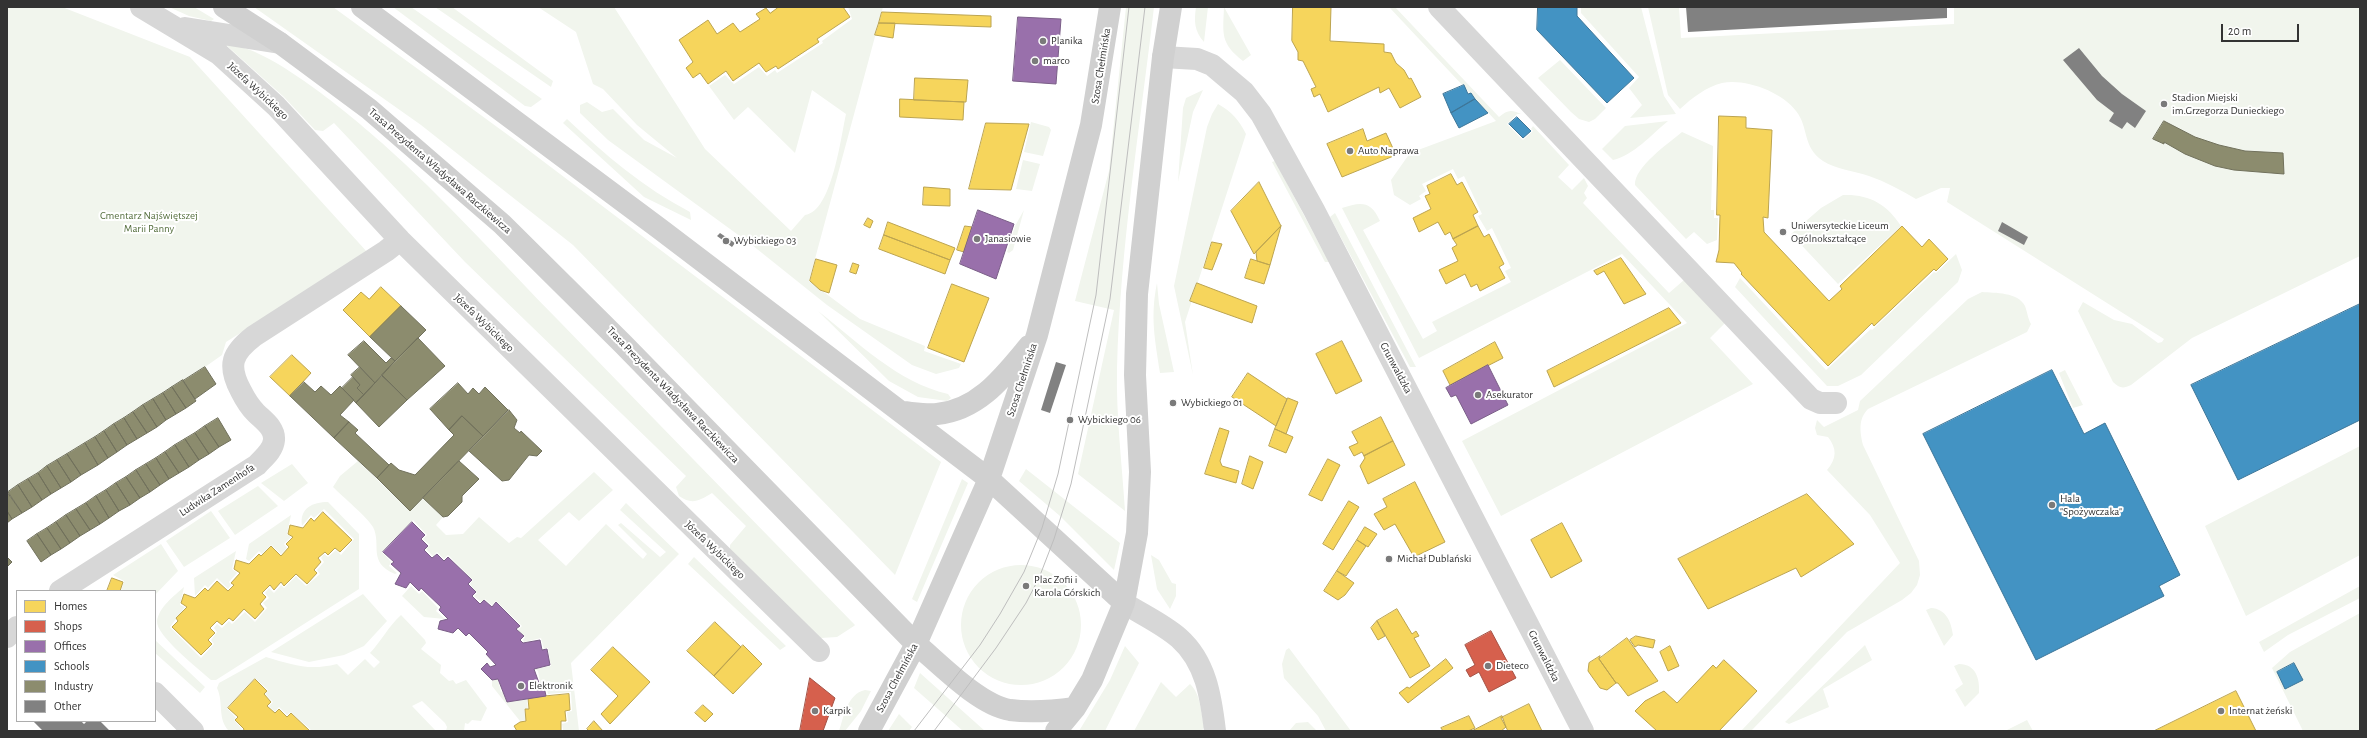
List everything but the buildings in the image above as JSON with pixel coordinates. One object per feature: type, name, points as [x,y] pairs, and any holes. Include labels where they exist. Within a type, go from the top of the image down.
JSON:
[{"type":"main road","name":"Trasa Prezydenta Władysława Raczkiewicza","points":[[224,7],[280,43],[369,109],[502,224],[623,344],[916,644],[968,687],[988,701],[1009,710],[1042,712],[1075,708]]},
{"type":"main road","points":[[362,7],[395,29],[903,412],[989,479],[1124,603]]},
{"type":"main road","name":"Szosa Chełmińska","points":[[869,731],[916,644],[989,479],[1037,335],[1095,105],[1110,7]]},
{"type":"main road","points":[[1056,731],[1075,708],[1092,680],[1124,603],[1138,533],[1140,472],[1135,375],[1137,294],[1163,57],[1171,7]]},
{"type":"main road","points":[[903,412],[937,414],[971,404],[997,384],[1037,335]]},
{"type":"street","name":"Józefa Wybickiego","points":[[141,7],[176,26],[219,54],[276,106],[400,240],[819,651]]},
{"type":"street","points":[[1439,7],[1811,399],[1820,403],[1836,402]]},
{"type":"street","name":"Trasa Prezydenta Władysława Raczkiewicza","points":[[176,26],[280,43]]},
{"type":"street","name":"Grunwaldzka","points":[[1163,57],[1197,59],[1212,65],[1244,92],[1261,114],[1314,210],[1583,731]]},
{"type":"street","name":"Ludwika Zamenhofa","points":[[62,590],[257,465],[267,455],[274,440],[273,432],[265,420],[251,407],[237,383],[232,370],[238,352],[254,336],[386,251],[400,240]]},
{"type":"street","points":[[1124,603],[1179,638],[1201,666],[1212,704],[1215,731]]},
{"type":"street","points":[[7,637],[16,628]]},
{"type":"street","points":[[156,694],[193,731]]},
{"type":"green space","name":"Cmentarz Najświętszej Marii Panny","points":[[7,7],[62,7],[190,57],[368,253],[226,342],[222,355],[205,367],[7,492]]},
{"type":"green space","points":[[169,7],[194,7],[214,19],[211,21],[189,16]]},
{"type":"green space","points":[[254,7],[333,7],[519,143],[941,462],[895,575],[573,245],[421,125]]},
{"type":"green space","points":[[393,7],[411,7],[542,99],[531,107],[525,106]]},
{"type":"green space","points":[[435,7],[452,7],[553,81],[551,87]]},
{"type":"green space","points":[[538,7],[614,7],[705,149],[791,231],[805,215],[814,211],[822,201],[829,188],[838,155],[846,114],[812,90],[795,153],[748,107],[734,120],[709,86],[725,75],[734,84],[759,67],[767,76],[775,70],[777,73],[823,43],[822,41],[852,19],[848,7],[883,7],[809,281],[860,319],[925,346],[924,351],[961,364],[959,368],[936,374],[912,365],[827,305],[752,245],[608,140],[580,113],[580,105],[587,102],[602,112],[613,109],[644,140],[677,158],[637,125],[603,89],[593,84],[576,32]]},
{"type":"green space","points":[[1126,7],[1154,7],[1126,233],[1119,324],[1117,404],[1125,511],[1078,474],[1114,310],[1075,301],[1109,171]]},
{"type":"green space","points":[[1196,7],[1208,7],[1204,42],[1198,34],[1196,26]]},
{"type":"green space","points":[[1224,7],[1251,55],[1243,61],[1230,49],[1224,37]]},
{"type":"green space","points":[[1389,7],[1395,7],[1499,117],[1509,111],[1514,111],[1521,114],[1517,114],[1507,124],[1523,140],[1533,131],[1531,129],[1533,126],[1569,165],[1558,177],[1572,190],[1584,178],[1588,186],[1584,193],[1587,198],[1583,203],[1669,293],[1684,280],[1725,323],[1710,338],[1753,384],[1501,516],[1462,441],[1687,323],[1622,254],[1419,358],[1342,208],[1364,204],[1373,209],[1377,214],[1380,221],[1363,230],[1423,339],[1437,331],[1432,322],[1511,282],[1505,271],[1511,268],[1492,228],[1487,231],[1478,216],[1482,214],[1464,176],[1458,179],[1453,169],[1422,184],[1426,191],[1419,196],[1421,199],[1410,205],[1394,195],[1391,180],[1410,153],[1496,121]]},
{"type":"green space","points":[[1581,7],[1641,7],[1664,96],[1676,114],[1630,118],[1642,105],[1629,88],[1639,77],[1581,13]]},
{"type":"green space","name":"Stadion Miejski im.Grzegorza Dunieckiego","points":[[1648,7],[1679,7],[1681,38],[1954,24],[1954,7],[2360,7],[2360,256],[2192,338],[2131,385],[2119,387],[2113,382],[2078,311],[2083,302],[2114,320],[2132,324],[2158,343],[2162,342],[2164,339],[1947,202],[1950,188],[1941,188],[1916,199],[1875,178],[1845,170],[1823,161],[1812,150],[1803,124],[1796,111],[1790,104],[1772,92],[1741,83],[1722,83],[1710,87],[1700,93],[1680,109],[1668,95]]},
{"type":"green space","points":[[226,45],[242,47],[262,55],[307,83],[351,116],[405,164],[472,230],[855,625],[837,637],[821,638],[730,550],[730,545],[746,526],[712,493],[696,501],[684,499],[679,496],[676,487],[686,476],[465,262],[334,123],[323,131],[315,130],[284,97]]},
{"type":"green space","points":[[1560,60],[1606,108],[1595,119],[1589,122],[1579,119],[1538,78]]},
{"type":"green space","points":[[1203,90],[1193,112],[1178,182],[1183,108],[1186,98]]},
{"type":"green space","points":[[1218,104],[1235,117],[1246,134],[1185,322],[1193,375],[1174,286],[1207,127]]},
{"type":"green space","points":[[567,119],[641,182],[673,203],[690,212],[691,220],[644,197],[563,123]]},
{"type":"green space","points":[[1668,121],[1642,144],[1621,157],[1613,160],[1602,149],[1625,126]]},
{"type":"green space","points":[[1031,122],[1049,127],[1051,130],[1043,156],[1024,152]]},
{"type":"green space","points":[[1682,132],[1713,146],[1711,210],[1714,210],[1714,218],[1718,218],[1717,240],[1707,244],[1694,232],[1686,239],[1635,185],[1636,178],[1646,163]]},
{"type":"green space","points":[[1023,160],[1040,164],[1032,191],[1016,189]]},
{"type":"green space","points":[[1275,161],[1329,262],[1325,262],[1272,162]]},
{"type":"green space","points":[[1843,195],[1861,196],[1876,202],[1890,212],[1901,226],[1838,284],[1791,234],[1821,208]]},
{"type":"green space","points":[[1024,210],[1013,250],[1009,253],[1007,252],[1015,226]]},
{"type":"green space","points":[[1335,213],[1416,367],[1410,367],[1330,217]]},
{"type":"green space","points":[[1956,254],[1962,270],[1958,282],[1861,375],[1838,386],[1827,386],[1735,287],[1740,278],[1826,370],[1871,329],[1872,330],[1934,272],[1936,273]]},
{"type":"green space","points":[[1157,283],[1159,304],[1174,372],[1160,373],[1155,339],[1154,318]]},
{"type":"green space","points":[[1982,292],[2006,294],[2022,301],[2031,324],[2027,332],[1868,409],[1861,421],[1863,445],[1919,561],[1920,575],[1917,585],[1911,593],[1902,600],[1847,632],[1751,731],[1741,731],[1900,563],[1870,515],[1827,470],[1833,461],[1835,454],[1831,441],[1828,437],[1817,435],[1815,428],[1817,420],[1824,427],[1858,410],[1860,401],[1968,299]]},
{"type":"green space","points":[[818,311],[895,371],[929,388],[948,394],[951,398],[947,401],[918,397],[889,381]]},
{"type":"green space","points":[[2065,370],[2083,405],[2073,408],[2059,373]]},
{"type":"green space","points":[[2360,446],[2360,555],[2246,616],[2205,526]]},
{"type":"green space","points":[[358,461],[410,511],[423,498],[443,517],[436,525],[446,535],[463,534],[479,517],[509,543],[517,537],[521,538],[594,472],[613,490],[579,521],[569,512],[538,540],[566,566],[606,524],[643,559],[647,554],[618,525],[621,523],[660,557],[666,552],[620,510],[626,503],[679,554],[571,663],[579,731],[563,730],[562,724],[568,722],[567,712],[572,711],[571,692],[548,694],[545,681],[540,682],[538,671],[535,669],[551,666],[548,648],[544,649],[541,638],[524,642],[523,640],[525,637],[518,630],[522,626],[496,601],[492,605],[485,599],[481,602],[474,596],[477,593],[470,584],[473,580],[448,555],[444,559],[437,552],[433,556],[426,549],[430,545],[423,539],[427,535],[413,520],[382,552],[391,562],[389,566],[397,573],[395,574],[386,569],[381,564],[378,559],[373,527],[360,512],[333,487],[340,476]]},
{"type":"green space","points":[[292,464],[308,483],[284,501],[261,483]]},
{"type":"green space","points":[[1026,469],[1120,543],[1114,570],[1060,516],[1019,481]]},
{"type":"green space","points":[[962,479],[968,483],[917,602],[912,599]]},
{"type":"green space","points":[[258,486],[278,506],[235,535],[218,511]]},
{"type":"green space","points":[[328,502],[359,534],[359,589],[216,680],[211,680],[179,652],[163,635],[157,621],[158,616],[164,606],[184,587],[180,605],[185,607],[170,627],[201,658],[214,644],[211,640],[217,632],[214,628],[217,624],[222,628],[229,621],[232,624],[245,612],[255,622],[267,608],[263,603],[269,598],[265,593],[269,588],[274,593],[281,585],[284,588],[296,576],[306,586],[320,574],[317,570],[324,562],[321,558],[324,554],[328,557],[336,550],[341,555],[354,539],[324,509],[314,518],[311,515],[302,526],[303,515],[308,507],[317,503]]},
{"type":"green space","points":[[211,511],[230,538],[184,567],[166,541]]},
{"type":"green space","points":[[291,515],[287,534],[291,537],[284,544],[287,548],[281,554],[271,545],[262,554],[259,551],[249,561],[246,559],[249,544]]},
{"type":"green space","points":[[161,544],[178,571],[156,594],[156,590],[121,590],[124,581],[113,575]]},
{"type":"green space","points":[[236,551],[232,569],[237,573],[229,582],[231,585],[228,589],[217,578],[208,588],[205,585],[195,596],[194,578]]},
{"type":"green space","points":[[1151,555],[1159,560],[1172,583],[1176,584],[1176,596],[1170,609],[1157,589]]},
{"type":"green space","points":[[694,557],[786,646],[780,650],[688,564]]},
{"type":"green space","points":[[1021,565],[1044,570],[1054,575],[1063,583],[1071,592],[1076,602],[1081,625],[1076,648],[1071,658],[1063,667],[1054,675],[1044,680],[1021,685],[998,680],[988,675],[979,667],[971,658],[966,648],[961,625],[966,602],[971,592],[979,583],[988,575],[998,570]]},
{"type":"green space","points":[[411,586],[419,594],[422,591],[438,608],[436,611],[445,619],[424,617],[402,596]]},
{"type":"green space","points":[[2360,586],[2360,598],[2288,635],[2264,652],[2259,642]]},
{"type":"green space","points":[[363,594],[387,621],[364,646],[344,655],[309,662],[271,652]]},
{"type":"green space","points":[[1931,608],[1944,613],[1951,625],[1953,635],[1944,646],[1926,610]]},
{"type":"green space","points":[[2360,613],[2360,731],[2303,731],[2272,668],[2290,652]]},
{"type":"green space","points":[[401,615],[425,640],[426,643],[421,649],[441,665],[440,673],[449,681],[453,680],[456,684],[466,680],[487,708],[481,721],[472,720],[468,724],[465,723],[464,731],[446,731],[447,727],[445,723],[422,701],[412,706],[436,731],[312,731],[291,712],[287,715],[279,707],[275,712],[269,706],[273,702],[265,694],[268,690],[255,678],[227,708],[236,718],[234,720],[243,730],[229,731],[225,726],[217,688],[219,683],[266,657],[293,665],[309,667],[337,664],[348,675],[365,659],[374,668],[380,662],[370,653],[392,624]]},
{"type":"green space","points":[[156,641],[205,687],[200,693],[156,654]]},
{"type":"green space","points":[[1865,645],[1872,660],[1823,689],[1829,707],[1789,724],[1785,722]]},
{"type":"green space","points":[[1125,646],[1139,663],[1105,731],[1079,731],[1110,680]]},
{"type":"green space","points":[[1289,648],[1351,731],[1326,731],[1318,716],[1284,678],[1282,664],[1286,650]]},
{"type":"green space","points":[[1959,664],[1973,669],[1979,683],[1979,693],[1965,707],[1955,690],[1963,684],[1954,666]]},
{"type":"green space","points":[[920,673],[985,731],[963,731],[914,688]]},
{"type":"green space","points":[[492,680],[498,680],[501,692],[503,692],[507,702],[527,699],[528,709],[524,709],[526,720],[520,721],[492,686]]},
{"type":"green space","points":[[1161,682],[1176,697],[1190,684],[1194,688],[1201,710],[1204,727],[1202,731],[1134,731]]},
{"type":"green space","points":[[865,690],[871,691],[861,711],[845,731],[839,731],[850,701],[859,692]]},
{"type":"green space","points":[[899,714],[912,727],[909,731],[888,731]]},
{"type":"green space","points":[[2027,720],[2033,731],[2005,731]]},
{"type":"green space","points":[[1308,722],[1317,731],[1289,731],[1296,723]]},
{"type":"tram line","points":[[914,731],[980,645],[1000,614],[1024,572],[1042,528],[1058,474],[1096,295],[1129,7]]},
{"type":"tram line","points":[[934,731],[996,648],[1026,603],[1039,578],[1054,539],[1071,484],[1110,299],[1145,7]]},
{"type":"place","name":"Planika","points":[[1043,41]]},
{"type":"place","name":"marco","points":[[1035,61]]},
{"type":"place","name":"Stadion Miejski im.Grzegorza Dunieckiego","points":[[2164,104]]},
{"type":"place","name":"Auto Naprawa","points":[[1350,151]]},
{"type":"place","name":"Uniwersyteckie Liceum Ogólnokształcące","points":[[1783,232]]},
{"type":"place","name":"Janasiowie","points":[[977,239]]},
{"type":"place","name":"Wybickiego 03","points":[[726,241]]},
{"type":"place","name":"Asekurator","points":[[1478,395]]},
{"type":"place","name":"Wybickiego 01","points":[[1173,403]]},
{"type":"place","name":"Wybickiego 06","points":[[1070,420]]},
{"type":"place","name":"Hala \"Spożywczaka\"","points":[[2052,505]]},
{"type":"place","name":"Michał Dublański","points":[[1389,559]]},
{"type":"place","name":"Plac Zofii i Karola Górskich","points":[[1026,586]]},
{"type":"place","name":"Dieteco","points":[[1488,666]]},
{"type":"place","name":"Elektronik","points":[[521,686]]},
{"type":"place","name":"Karpik","points":[[815,711]]},
{"type":"place","name":"Internat żeński","points":[[2221,711]]}]
